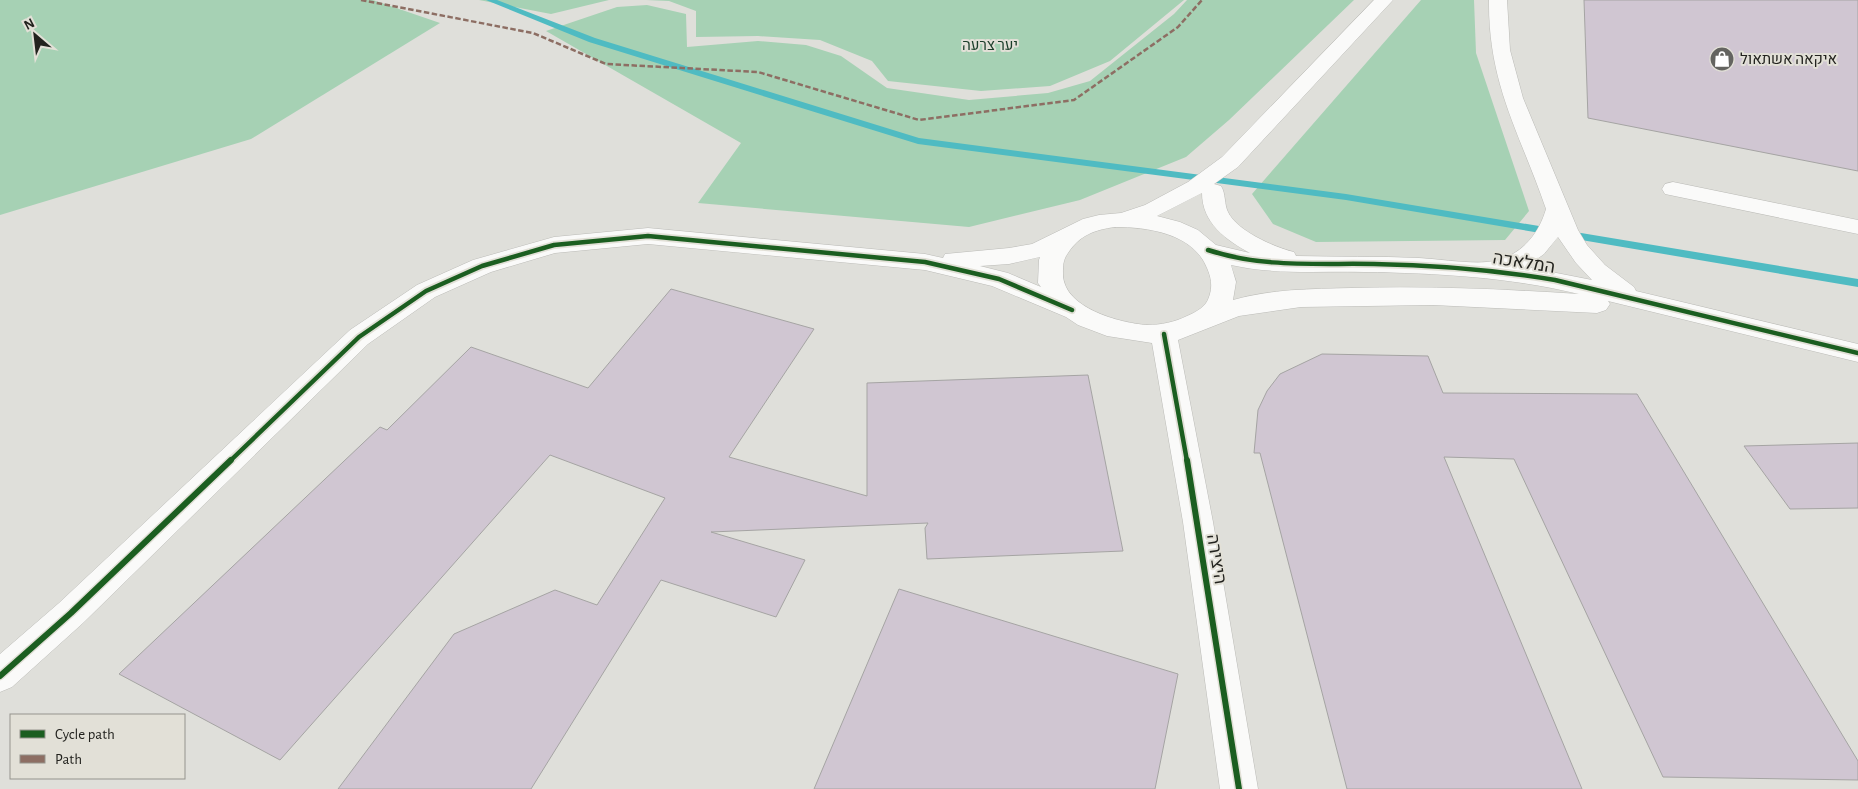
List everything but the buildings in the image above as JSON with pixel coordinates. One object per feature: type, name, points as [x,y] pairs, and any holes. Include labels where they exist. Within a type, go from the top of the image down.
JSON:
[{"type":"street","points":[[925,262],[1014,256],[1041,249],[1088,225],[1124,219],[1153,210],[1175,199],[1196,187],[1230,162],[1384,0]]},
{"type":"street","points":[[1498,0],[1501,52],[1508,83],[1523,127],[1568,234],[1587,261],[1617,288],[1653,305]]},
{"type":"street","points":[[0,676],[71,613],[359,337],[426,291],[482,266],[554,246],[648,236],[925,262],[999,279],[1072,310],[1088,320],[1108,328],[1136,334],[1164,334],[1188,328],[1206,318],[1219,304],[1225,289],[1223,273],[1207,249],[1201,235],[1200,225],[1205,207],[1230,162]]},
{"type":"street","points":[[1673,189],[1858,227]]},
{"type":"street","points":[[1213,191],[1213,203],[1217,215],[1225,225],[1240,236],[1276,256],[1323,264]]},
{"type":"street","points":[[1491,270],[1510,266],[1535,250],[1550,230],[1558,208]]},
{"type":"street","points":[[1124,219],[1163,225],[1186,234],[1207,249]]},
{"type":"street","points":[[1068,236],[1055,249],[1050,275],[1057,293],[1072,310]]},
{"type":"street","name":"המלאכה","points":[[1207,249],[1224,256],[1253,262],[1417,265],[1491,270],[1554,280],[1858,353]]},
{"type":"street","name":"המלאכה","points":[[1206,318],[1229,309],[1264,303],[1392,296],[1653,305]]},
{"type":"street","name":"היצירה","points":[[1164,334],[1198,522],[1239,789]]},
{"type":"green space","points":[[0,0],[373,0],[440,23],[251,139],[0,215]]},
{"type":"green space","points":[[479,0],[609,0],[551,14]]},
{"type":"green space","name":"יער צרעה","points":[[646,0],[1184,0],[1110,61],[1050,86],[981,91],[888,81],[872,61],[820,40],[758,36],[696,37],[696,11],[669,1]]},
{"type":"green space","points":[[1187,0],[1354,0],[1229,120],[1186,157],[1080,200],[969,227],[698,203],[741,143],[546,31],[617,7],[647,5],[686,14],[687,47],[758,41],[806,45],[841,56],[887,88],[969,100],[1048,93],[1090,81],[1174,14]]},
{"type":"green space","points":[[1421,0],[1474,0],[1476,53],[1529,211],[1505,240],[1316,242],[1273,224],[1252,194]]},
{"type":"waterway","points":[[490,0],[592,40],[918,141],[1346,197],[1858,283]]},
{"type":"marked path","points":[[361,0],[533,33],[606,64],[758,72],[919,120],[1074,100],[1178,27],[1202,0]]},
{"type":"cycle path","points":[[0,676],[71,613],[359,337],[426,291],[482,266],[554,245],[648,236],[925,262],[999,279],[1072,310]]},
{"type":"cycle path","points":[[1208,250],[1227,256],[1265,263],[1434,266],[1531,276],[1555,280],[1858,353]]},
{"type":"cycle path","points":[[1164,334],[1198,522],[1239,789]]},
{"type":"place","name":"איקאה אשתאול","points":[[1722,59]]}]
